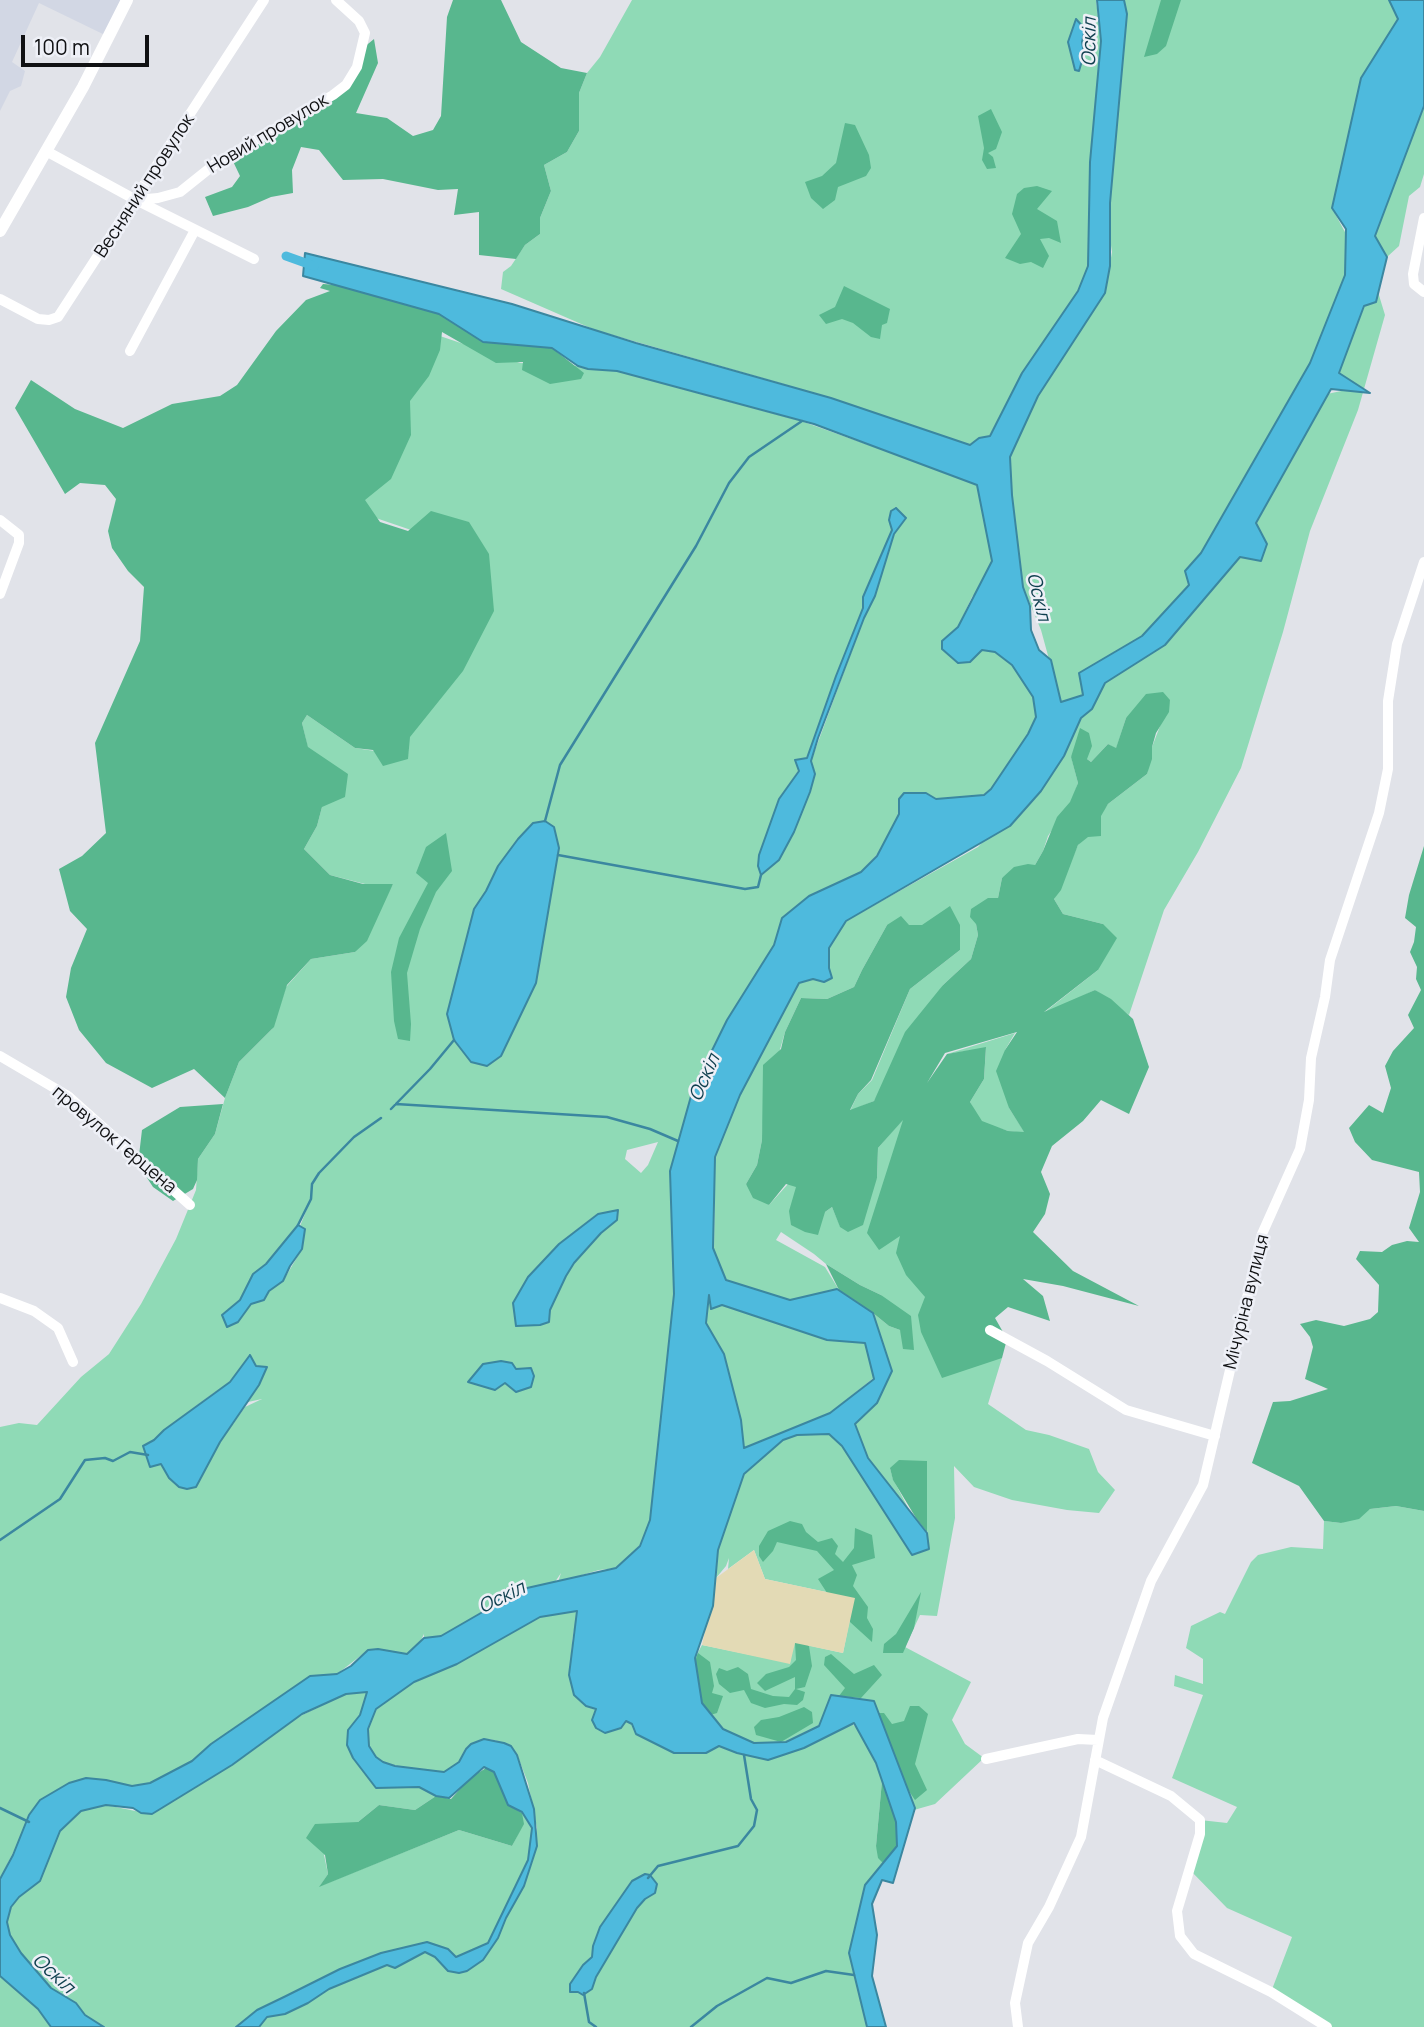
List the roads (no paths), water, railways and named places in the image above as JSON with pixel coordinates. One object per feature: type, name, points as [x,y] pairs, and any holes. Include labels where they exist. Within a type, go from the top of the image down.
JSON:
[{"type":"street","points":[[0,232],[83,88],[127,0]]},
{"type":"street","name":"Весняний провулок","points":[[0,299],[38,319],[58,317],[264,0]]},
{"type":"street","name":"Новий провулок","points":[[136,200],[180,192],[215,164],[346,85],[356,67],[365,33],[359,21],[336,0]]},
{"type":"street","points":[[46,151],[254,259]]},
{"type":"street","points":[[1424,218],[1413,284],[1424,292]]},
{"type":"street","points":[[130,351],[195,230]]},
{"type":"street","points":[[0,520],[19,535],[19,543],[0,594]]},
{"type":"street","name":"Мічуріна вулиця","points":[[1018,2027],[1015,2003],[1028,1943],[1049,1907],[1081,1837],[1102,1718],[1151,1581],[1203,1485],[1262,1234],[1300,1149],[1309,1100],[1311,1058],[1325,997],[1330,960],[1379,813],[1388,769],[1388,701],[1397,644],[1424,562]]},
{"type":"street","name":"провулок Герцена","points":[[0,1056],[68,1096],[190,1205]]},
{"type":"street","points":[[0,1297],[34,1311],[58,1328],[73,1362]]},
{"type":"street","points":[[990,1330],[1047,1361],[1126,1410],[1215,1436]]},
{"type":"street","points":[[986,1759],[1078,1739],[1098,1740]]},
{"type":"street","points":[[1095,1760],[1171,1796],[1200,1820],[1200,1834],[1177,1911],[1180,1936],[1194,1954],[1271,1992],[1328,2027]]},
{"type":"water","name":"Оскіл","points":[[1097,0],[1124,0],[1127,14],[1110,203],[1110,266],[1105,293],[1038,396],[1010,457],[1023,587],[1030,606],[1031,630],[1039,650],[1051,660],[1061,702],[1083,695],[1079,673],[1142,636],[1189,585],[1185,571],[1201,553],[1310,363],[1345,275],[1346,229],[1332,208],[1361,78],[1398,19],[1389,0],[1424,0],[1424,106],[1375,236],[1387,257],[1376,302],[1364,306],[1339,373],[1370,393],[1331,389],[1256,523],[1267,544],[1261,561],[1240,557],[1165,645],[1105,683],[1092,709],[1081,718],[1064,756],[1041,791],[1010,826],[846,921],[829,948],[832,978],[824,982],[813,979],[799,983],[740,1095],[715,1157],[713,1248],[726,1280],[790,1300],[837,1289],[873,1313],[892,1371],[877,1403],[855,1424],[868,1458],[927,1533],[929,1549],[912,1555],[842,1446],[829,1434],[797,1435],[783,1440],[744,1474],[718,1550],[713,1606],[695,1658],[702,1703],[723,1729],[754,1743],[786,1742],[819,1726],[831,1695],[874,1701],[915,1808],[893,1883],[882,1880],[872,1904],[877,1935],[872,1976],[886,2027],[867,2027],[849,1953],[865,1885],[897,1846],[896,1822],[876,1763],[854,1723],[804,1748],[768,1760],[719,1746],[706,1753],[674,1753],[636,1734],[632,1724],[626,1721],[621,1728],[605,1733],[596,1728],[592,1720],[596,1709],[586,1706],[574,1695],[569,1675],[577,1611],[540,1617],[457,1664],[414,1682],[376,1709],[368,1729],[369,1746],[376,1757],[395,1766],[444,1772],[459,1762],[471,1744],[484,1739],[511,1746],[517,1755],[534,1809],[537,1846],[524,1886],[498,1938],[483,1960],[459,1973],[448,1971],[435,1957],[425,1952],[395,1968],[387,1965],[329,1989],[285,2014],[267,2017],[259,2027],[236,2027],[257,2010],[340,1969],[381,1953],[427,1942],[448,1949],[456,1957],[488,1943],[528,1860],[532,1828],[522,1812],[508,1805],[494,1772],[484,1767],[449,1798],[436,1796],[419,1787],[376,1788],[353,1758],[347,1745],[348,1730],[360,1715],[367,1692],[346,1694],[302,1714],[232,1765],[152,1814],[141,1813],[133,1808],[106,1805],[81,1811],[60,1831],[40,1881],[19,1897],[11,1907],[7,1922],[10,1935],[21,1953],[51,1988],[76,2003],[85,2015],[104,2027],[51,2027],[38,2009],[0,1976],[0,1879],[29,1815],[40,1800],[69,1783],[86,1778],[132,1786],[150,1783],[192,1761],[211,1744],[310,1676],[337,1674],[351,1666],[368,1650],[407,1654],[424,1638],[441,1636],[493,1606],[510,1588],[527,1588],[616,1568],[640,1546],[650,1520],[674,1294],[670,1171],[693,1089],[727,1020],[774,945],[782,918],[809,896],[861,872],[877,856],[899,814],[899,799],[904,793],[926,793],[936,799],[984,795],[991,789],[1028,734],[1036,717],[1033,697],[1012,665],[995,652],[982,650],[970,662],[958,663],[942,649],[942,641],[958,627],[992,561],[977,485],[814,424],[617,371],[578,366],[552,348],[483,342],[439,314],[303,276],[305,253],[512,304],[636,343],[831,398],[970,445],[979,438],[990,436],[1022,373],[1078,291],[1088,266],[1090,162],[1101,41]],"holes":[[[709,1295],[711,1309],[722,1305],[827,1340],[865,1343],[874,1379],[830,1413],[744,1448],[741,1420],[724,1354],[706,1323]]]},
{"type":"water","points":[[1076,19],[1085,29],[1082,42],[1084,54],[1079,71],[1075,70],[1068,42]]},
{"type":"water","points":[[896,508],[906,518],[894,534],[875,596],[818,738],[811,761],[815,774],[810,792],[779,860],[761,875],[759,855],[779,799],[799,771],[795,760],[807,758],[863,608],[863,597],[892,530],[889,520],[891,511]]},
{"type":"water","points":[[545,821],[554,827],[559,848],[536,983],[501,1056],[487,1066],[471,1062],[454,1040],[447,1014],[474,909],[498,866],[518,839],[533,823]]},
{"type":"water","points":[[618,1210],[617,1220],[601,1233],[574,1263],[550,1310],[549,1322],[516,1326],[513,1303],[528,1277],[559,1244],[598,1214]]},
{"type":"water","points":[[298,1225],[305,1229],[302,1249],[283,1281],[269,1291],[264,1300],[251,1304],[238,1322],[227,1327],[222,1315],[240,1300],[253,1274],[266,1264]]},
{"type":"water","points":[[250,1355],[256,1366],[267,1367],[259,1385],[220,1442],[196,1487],[179,1487],[169,1478],[161,1464],[150,1467],[143,1446],[230,1382]]},
{"type":"water","points":[[501,1361],[512,1363],[516,1369],[531,1368],[534,1376],[531,1387],[516,1392],[505,1383],[495,1390],[468,1382],[483,1364]]},
{"type":"water","points":[[645,1874],[650,1875],[657,1884],[655,1893],[637,1908],[596,1977],[592,1989],[583,1995],[570,1992],[570,1984],[592,1957],[600,1927],[632,1881]]},
{"type":"waterway","points":[[286,256],[314,266]]},
{"type":"waterway","points":[[545,821],[560,765],[696,546],[729,483],[749,457],[802,421]]},
{"type":"waterway","points":[[558,855],[745,889],[758,887],[761,875]]},
{"type":"waterway","points":[[391,1109],[454,1040]]},
{"type":"waterway","points":[[396,1104],[607,1117],[650,1129],[678,1141]]},
{"type":"waterway","points":[[298,1225],[311,1199],[312,1184],[319,1173],[354,1137],[381,1118]]},
{"type":"waterway","points":[[0,1540],[60,1499],[85,1460],[105,1458],[113,1461],[130,1452],[148,1455]]},
{"type":"waterway","points":[[648,1878],[658,1866],[738,1846],[754,1826],[757,1810],[751,1799],[744,1755]]},
{"type":"waterway","points":[[0,1808],[29,1822]]},
{"type":"waterway","points":[[691,2027],[717,2006],[767,1978],[791,1983],[826,1971],[854,1975]]},
{"type":"waterway","points":[[584,1993],[589,2022],[596,2027]]}]
